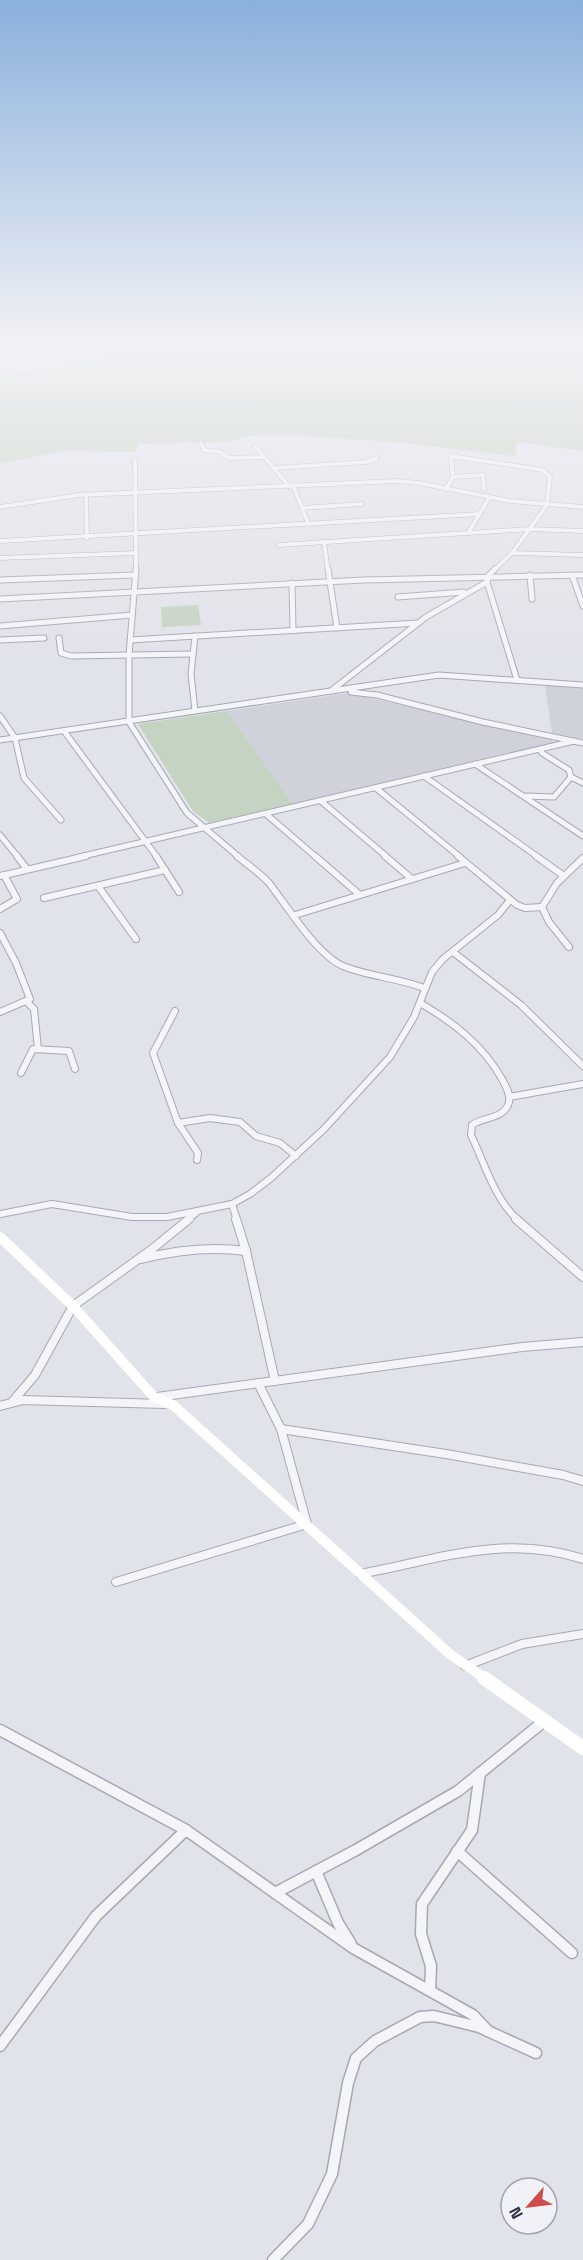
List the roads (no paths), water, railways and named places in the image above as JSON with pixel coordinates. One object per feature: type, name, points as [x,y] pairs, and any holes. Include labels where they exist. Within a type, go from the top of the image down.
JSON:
[{"type":"main road","points":[[0,1237],[74,1306],[154,1397],[173,1404],[465,1666],[583,1748]]},
{"type":"street","points":[[204,449],[219,452],[229,458],[264,457]]},
{"type":"street","points":[[258,449],[291,485],[308,523]]},
{"type":"street","points":[[446,489],[453,477],[451,456],[543,470],[550,477],[547,505],[512,554],[489,575],[487,582],[517,680]]},
{"type":"street","points":[[274,468],[366,462],[378,458]]},
{"type":"street","points":[[135,460],[137,536],[135,594],[129,655],[129,722],[187,813],[267,881],[308,934],[343,966],[406,981],[424,988]]},
{"type":"street","points":[[453,477],[483,476],[484,489]]},
{"type":"street","points":[[0,507],[86,494],[397,481],[489,498],[582,509]]},
{"type":"street","points":[[86,494],[87,538]]},
{"type":"street","points":[[468,533],[489,498]]},
{"type":"street","points":[[302,508],[362,504]]},
{"type":"street","points":[[0,541],[137,536],[308,523],[480,514]]},
{"type":"street","points":[[279,545],[530,530],[583,531]]},
{"type":"street","points":[[324,542],[337,628]]},
{"type":"street","points":[[0,558],[136,553]]},
{"type":"street","points":[[512,554],[583,555]]},
{"type":"street","points":[[0,580],[135,575]]},
{"type":"street","points":[[0,599],[135,594],[330,581],[489,575],[583,575]]},
{"type":"street","points":[[530,575],[532,599]]},
{"type":"street","points":[[572,575],[583,606]]},
{"type":"street","points":[[330,691],[419,623],[464,592],[487,582]]},
{"type":"street","points":[[292,583],[293,631]]},
{"type":"street","points":[[398,597],[464,592]]},
{"type":"street","points":[[0,626],[132,615]]},
{"type":"street","points":[[130,640],[419,623]]},
{"type":"street","points":[[195,636],[191,654],[190,685],[195,711]]},
{"type":"street","points":[[0,640],[44,638]]},
{"type":"street","points":[[59,638],[62,653],[71,656],[191,654]]},
{"type":"street","points":[[0,740],[432,675],[583,685]]},
{"type":"street","points":[[330,691],[377,695],[483,722],[583,743]]},
{"type":"street","points":[[0,716],[15,738],[24,778],[61,820]]},
{"type":"street","points":[[64,731],[147,841],[179,892]]},
{"type":"street","points":[[0,909],[17,899],[2,875],[574,741]]},
{"type":"street","points":[[540,749],[542,753],[568,770],[571,777],[583,783]]},
{"type":"street","points":[[475,764],[583,836]]},
{"type":"street","points":[[424,776],[564,876]]},
{"type":"street","points":[[520,794],[538,798],[554,797],[571,777]]},
{"type":"street","points":[[376,788],[510,900],[525,908],[542,908]]},
{"type":"street","points":[[321,801],[412,879]]},
{"type":"street","points":[[266,814],[360,895]]},
{"type":"street","points":[[0,835],[27,869]]},
{"type":"street","points":[[542,908],[550,891],[583,858]]},
{"type":"street","points":[[295,915],[465,863]]},
{"type":"street","points":[[44,898],[165,870]]},
{"type":"street","points":[[98,886],[136,939]]},
{"type":"street","points":[[0,1214],[52,1204],[141,1218],[199,1212],[232,1204],[250,1194],[296,1156],[324,1129],[390,1057],[404,1038],[429,977],[438,964],[504,911],[510,900]]},
{"type":"street","points":[[542,908],[569,947]]},
{"type":"street","points":[[0,933],[30,994],[27,1002],[0,1012]]},
{"type":"street","points":[[453,952],[471,963],[583,1066]]},
{"type":"street","points":[[27,1002],[34,1009],[38,1049]]},
{"type":"street","points":[[420,1003],[441,1015],[481,1048],[502,1078],[509,1098],[506,1110],[481,1119],[472,1125],[471,1135],[511,1214],[583,1277]]},
{"type":"street","points":[[175,1011],[153,1053],[178,1123],[198,1153],[197,1160]]},
{"type":"street","points":[[21,1073],[33,1049],[69,1050],[75,1069]]},
{"type":"street","points":[[509,1098],[583,1084]]},
{"type":"street","points":[[178,1123],[210,1118],[240,1122],[256,1136],[280,1143],[296,1156]]},
{"type":"street","points":[[232,1204],[246,1251],[275,1381]]},
{"type":"street","points":[[0,1406],[13,1401],[35,1384],[42,1362],[74,1306],[199,1212]]},
{"type":"street","points":[[139,1259],[195,1247],[226,1247],[246,1251]]},
{"type":"street","points":[[154,1397],[522,1347],[583,1342]]},
{"type":"street","points":[[116,1582],[307,1524],[281,1429],[258,1383]]},
{"type":"street","points":[[13,1401],[173,1404]]},
{"type":"street","points":[[281,1429],[446,1454],[562,1475],[583,1481]]},
{"type":"street","points":[[360,1574],[503,1547],[530,1547],[583,1559]]},
{"type":"street","points":[[465,1666],[491,1653],[514,1646],[551,1637],[583,1634]]},
{"type":"street","points":[[275,1893],[356,1851],[458,1791],[543,1722]]},
{"type":"street","points":[[0,1730],[186,1830],[353,1948],[473,2015],[488,2031]]},
{"type":"street","points":[[430,1989],[431,1966],[421,1934],[422,1904],[472,1830],[480,1773]]},
{"type":"street","points":[[0,2046],[96,1916],[186,1830]]},
{"type":"street","points":[[457,1851],[572,1953]]},
{"type":"street","points":[[316,1871],[338,1923],[353,1948]]},
{"type":"street","points":[[273,2260],[308,2224],[332,2174],[348,2083],[356,2058],[375,2041],[420,2017],[434,2016],[488,2031],[536,2053]]}]
